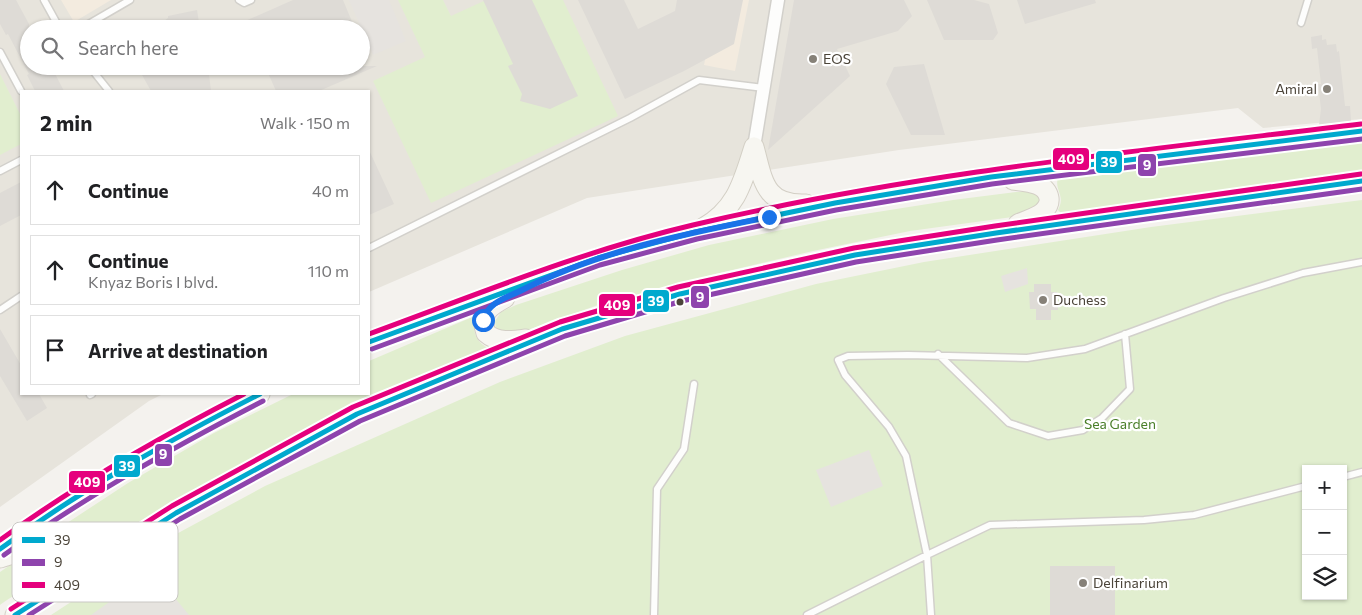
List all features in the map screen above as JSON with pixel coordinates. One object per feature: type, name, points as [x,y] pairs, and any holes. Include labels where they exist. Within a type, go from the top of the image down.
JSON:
[{"type":"main road","points":[[370,342],[598,258],[695,232],[835,203],[991,177],[1362,131]]},
{"type":"main road","points":[[754,147],[765,186],[778,199],[799,204],[835,203]]},
{"type":"main road","points":[[695,232],[712,223],[730,207],[739,190],[754,147]]},
{"type":"main road","points":[[991,177],[1036,184],[1043,187],[1049,198],[1049,204],[1045,211],[1038,216],[996,233]]},
{"type":"main road","points":[[546,277],[494,304],[485,314],[483,320],[484,327],[489,336],[505,341],[528,339],[680,294],[855,255],[1356,182]]},
{"type":"main road","points":[[162,522],[357,414],[562,330]]},
{"type":"main road","points":[[38,522],[124,466],[258,395]]},
{"type":"main road","points":[[0,549],[12,540]]},
{"type":"main road","points":[[20,611],[34,602]]},
{"type":"street","points":[[754,147],[778,0]]},
{"type":"lane","points":[[44,0],[55,20]]},
{"type":"lane","points":[[96,20],[130,0]]},
{"type":"lane","points":[[239,0],[244,3],[251,0]]},
{"type":"lane","points":[[1301,23],[1308,0]]},
{"type":"lane","points":[[0,52],[20,90]]},
{"type":"lane","points":[[96,75],[108,90]]},
{"type":"lane","points":[[370,248],[630,118],[699,80],[764,88]]},
{"type":"lane","points":[[0,171],[20,161]]},
{"type":"lane","points":[[931,615],[927,554],[906,456],[889,427],[845,375],[838,360],[848,356],[938,354],[1027,358],[1085,349],[1224,298],[1294,276],[1362,262]]},
{"type":"lane","points":[[0,310],[20,297]]},
{"type":"lane","points":[[938,354],[1009,423],[1048,436],[1083,430],[1102,418],[1130,389],[1125,334]]},
{"type":"lane","points":[[654,615],[657,489],[684,449],[694,384]]},
{"type":"lane","points":[[1347,476],[1362,472]]},
{"type":"lane","points":[[806,615],[927,554],[990,526],[1144,520],[1194,514],[1302,487]]},
{"type":"shaded area","points":[[0,0],[1362,0],[1362,119],[1263,128],[1238,108],[899,150],[587,198],[370,292],[370,90],[20,90],[20,395],[161,395],[149,401],[0,507]]},
{"type":"shaded area","points":[[61,0],[111,0],[77,20],[73,20]]},
{"type":"shaded area","points":[[349,0],[389,0],[406,41],[373,55],[370,48],[370,20],[358,20]]},
{"type":"shaded area","points":[[717,0],[749,0],[735,71],[704,65]]},
{"type":"shaded area","points":[[1027,268],[1028,284],[1005,292],[1001,276]]},
{"type":"shaded area","points":[[869,450],[883,486],[831,507],[816,470]]},
{"type":"shaded area","points":[[109,602],[178,602],[189,615],[91,615]]},
{"type":"green space","points":[[398,0],[443,0],[451,16],[486,0],[563,0],[618,116],[431,203],[373,81],[425,57]]},
{"type":"green space","points":[[0,74],[20,114],[20,145],[0,155]]},
{"type":"green space","points":[[1362,141],[1362,172],[1062,214],[1058,210],[1061,200],[1057,186],[1058,177]]},
{"type":"green space","points":[[1016,192],[1032,192],[1038,195],[1041,202],[1028,215],[910,231],[813,251],[707,276],[598,305],[511,336],[496,330],[495,321],[501,312],[516,305],[622,270],[709,245],[833,219]]},
{"type":"green space","name":"Sea Garden","points":[[1362,200],[1362,615],[51,615],[71,602],[178,602],[178,533],[265,486],[500,382],[625,336],[816,284],[924,262],[1151,227]]},
{"type":"green space","points":[[477,315],[474,327],[476,337],[483,345],[494,351],[353,409],[303,433],[139,522],[69,522],[128,483],[214,433],[291,395],[370,395],[370,361]]},
{"type":"green space","points":[[12,564],[12,596],[0,605],[0,572]]},
{"type":"building","points":[[0,0],[16,0],[27,20],[20,20],[20,57],[8,34],[6,35],[0,24]]},
{"type":"building","points":[[293,0],[343,0],[351,20],[247,20]]},
{"type":"building","points":[[483,0],[532,0],[578,96],[550,109],[520,101],[522,94],[508,66],[513,64]]},
{"type":"building","points":[[578,0],[624,0],[638,29],[675,11],[677,0],[743,0],[734,44],[684,71],[625,99]]},
{"type":"building","name":"EOS","points":[[794,0],[904,0],[912,16],[898,31],[837,49],[850,76],[768,150]]},
{"type":"building","points":[[927,0],[974,0],[989,4],[998,33],[993,40],[944,40]]},
{"type":"building","points":[[1017,0],[1095,0],[1096,3],[1025,24]]},
{"type":"building","points":[[197,10],[199,20],[165,20],[168,16]]},
{"type":"building","points":[[1322,35],[1322,40],[1326,39],[1327,45],[1336,44],[1337,52],[1339,51],[1345,106],[1350,106],[1351,121],[1319,125],[1321,109],[1318,84],[1321,84],[1317,48],[1312,49],[1311,37]]},
{"type":"building","points":[[924,64],[945,135],[911,135],[886,84],[894,67]]},
{"type":"building","points":[[27,75],[56,75],[63,90],[34,90]]},
{"type":"building","points":[[142,75],[209,75],[211,90],[150,90]]},
{"type":"building","points":[[269,75],[356,75],[321,90],[276,90]]},
{"type":"building","points":[[370,152],[394,204],[370,215]]},
{"type":"building","points":[[20,183],[20,216],[0,226],[0,193]]},
{"type":"building","name":"Duchess","points":[[1034,284],[1051,284],[1051,292],[1057,292],[1058,310],[1051,310],[1051,320],[1036,320],[1036,309],[1030,309],[1029,292],[1034,292]]},
{"type":"building","points":[[0,329],[20,363],[20,395],[40,395],[47,408],[27,421],[0,376]]},
{"type":"building","name":"Delfinarium","points":[[1050,566],[1115,566],[1115,615],[1050,615]]},
{"type":"transit line","name":"409","points":[[370,334],[530,275],[611,248],[693,225],[776,207],[942,177],[1026,165],[1361,124]]},
{"type":"transit line","name":"39","points":[[370,342],[598,258],[695,232],[835,203],[991,177],[1362,131]]},
{"type":"transit line","name":"9","points":[[372,349],[600,265],[697,239],[836,210],[992,184],[1362,139]]},
{"type":"transit line","name":"409","points":[[147,522],[172,506],[353,407],[560,322],[678,287],[854,248],[1361,174]]},
{"type":"transit line","name":"39","points":[[162,522],[357,414],[562,329],[680,294],[855,255],[1362,181]]},
{"type":"transit line","name":"9","points":[[175,522],[360,421],[565,336],[682,301],[856,262],[997,240],[1362,189]]},
{"type":"transit line","name":"409","points":[[25,522],[119,462],[242,395]]},
{"type":"transit line","name":"39","points":[[39,522],[127,466],[258,395]]},
{"type":"transit line","name":"9","points":[[53,522],[131,473],[263,401]]},
{"type":"transit line","name":"409","points":[[0,540],[12,531]]},
{"type":"transit line","name":"39","points":[[0,549],[12,540]]},
{"type":"transit line","name":"9","points":[[4,555],[12,549]]},
{"type":"transit line","name":"409","points":[[11,609],[22,602]]},
{"type":"transit line","name":"39","points":[[15,615],[36,602]]},
{"type":"transit line","name":"9","points":[[29,615],[49,602]]},
{"type":"place","name":"EOS","points":[[813,59]]},
{"type":"place","name":"Amiral","points":[[1327,89]]},
{"type":"place","name":"Duchess","points":[[1043,300]]},
{"type":"place","name":"Delfinarium","points":[[1083,583]]},
{"type":"route","points":[[483,320],[488,309],[494,304],[546,277],[598,258],[695,232],[769,217]]}]
